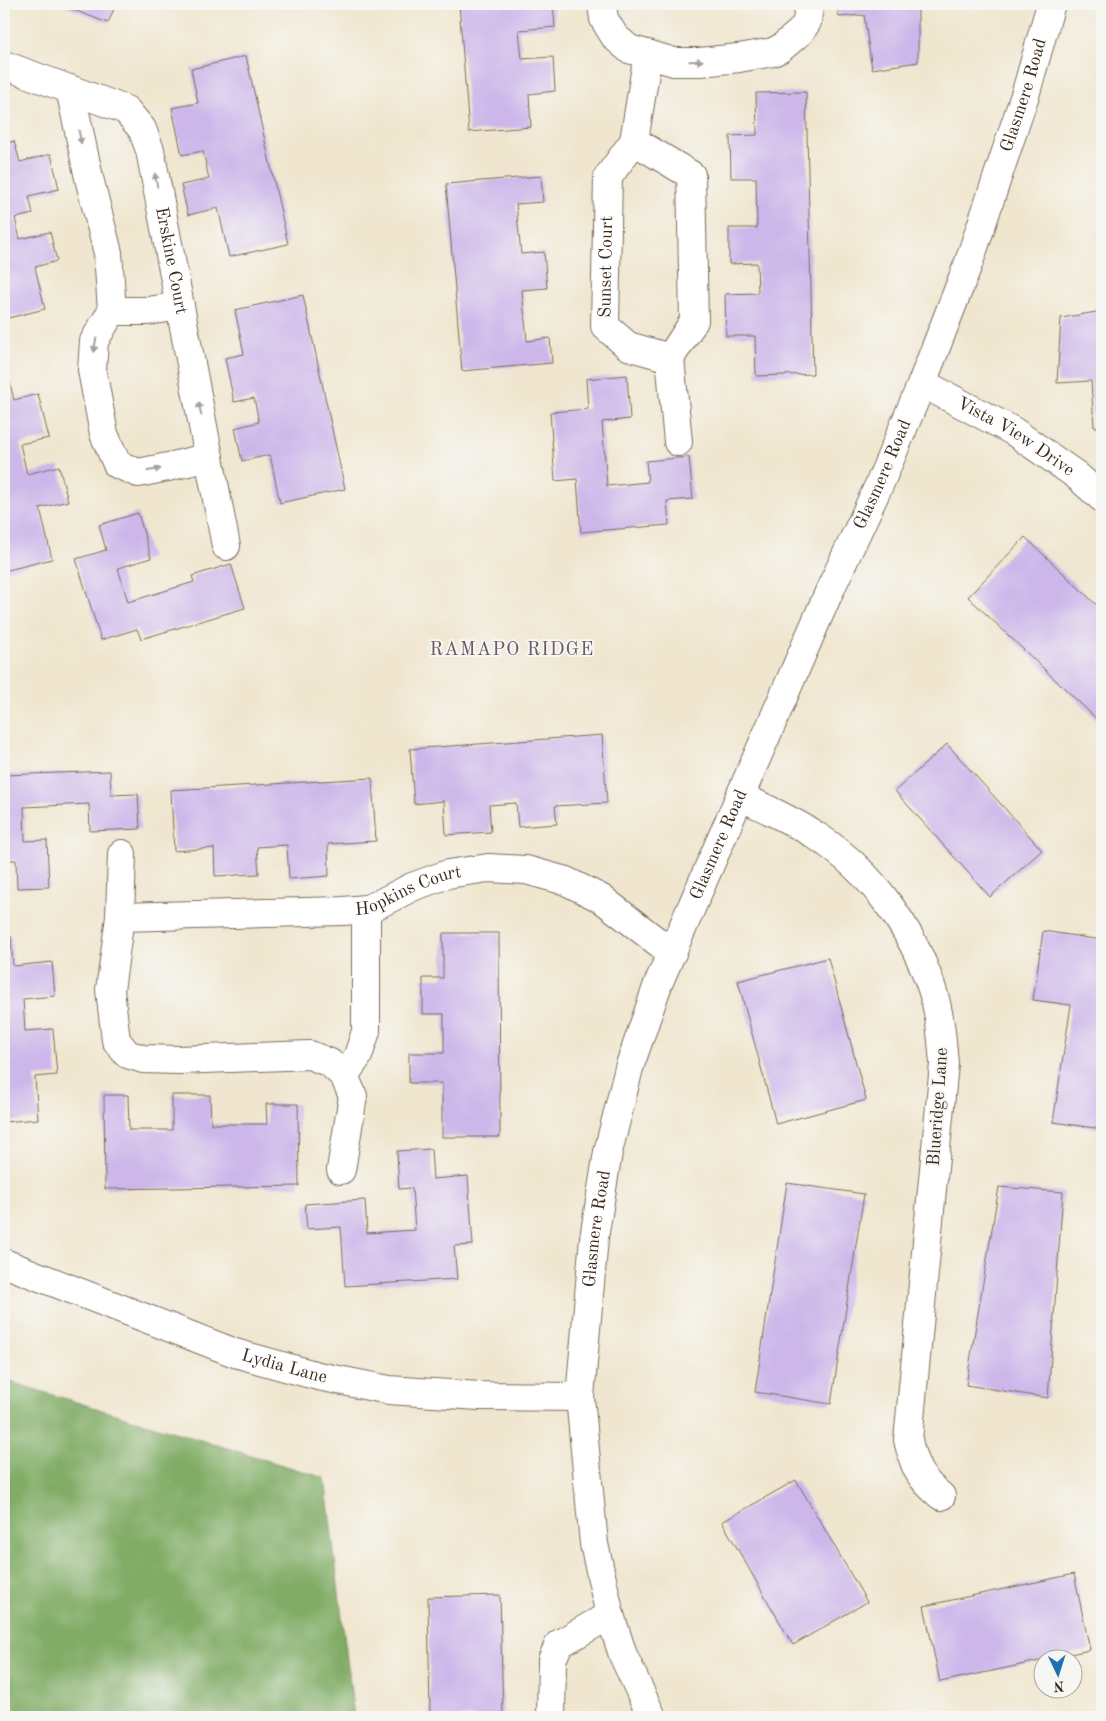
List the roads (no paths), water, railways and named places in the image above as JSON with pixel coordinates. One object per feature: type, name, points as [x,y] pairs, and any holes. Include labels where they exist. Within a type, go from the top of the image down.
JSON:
[{"type":"street","points":[[602,4],[604,19],[615,37],[629,49],[674,62],[700,62],[773,52],[781,48],[800,32],[806,22],[809,4]]},
{"type":"street","name":"Glasmere Road","points":[[652,1717],[623,1655],[610,1615],[594,1544],[580,1397],[594,1238],[608,1152],[629,1068],[658,984],[829,592],[880,483],[922,383],[969,262],[1026,92],[1051,4]]},
{"type":"street","name":"Sunset Court","points":[[648,54],[634,141],[608,178],[605,326],[628,346],[670,358]]},
{"type":"street","name":"Erskine Court","points":[[4,65],[126,110],[142,129],[150,150],[226,546]]},
{"type":"street","points":[[70,90],[88,178],[108,253],[112,311],[94,341],[92,370],[104,434],[117,464],[138,472],[209,457]]},
{"type":"street","points":[[634,141],[691,175],[694,320],[670,358],[678,442]]},
{"type":"street","points":[[112,311],[148,311],[180,306]]},
{"type":"street","name":"Vista View Drive","points":[[922,383],[1013,431],[1076,475],[1102,498]]},
{"type":"street","name":"Blueridge Lane","points":[[740,796],[818,836],[855,866],[887,901],[913,941],[933,990],[942,1037],[944,1064],[908,1440],[913,1463],[927,1484],[941,1496]]},
{"type":"street","points":[[122,854],[120,917],[110,990],[116,1040],[127,1054],[143,1059],[179,1060],[310,1055],[330,1063],[344,1076],[353,1096],[341,1170]]},
{"type":"street","name":"Hopkins Court","points":[[120,917],[366,909],[412,887],[448,874],[488,868],[526,870],[566,880],[602,899],[672,953]]},
{"type":"street","points":[[344,1076],[358,1056],[366,1031],[366,909]]},
{"type":"street","name":"Lydia Lane","points":[[4,1263],[235,1353],[318,1376],[389,1390],[479,1396],[580,1397]]},
{"type":"street","points":[[551,1717],[552,1660],[559,1644],[610,1615]]},
{"type":"district","name":"RAMAPO RIDGE","points":[[512,650]]}]
